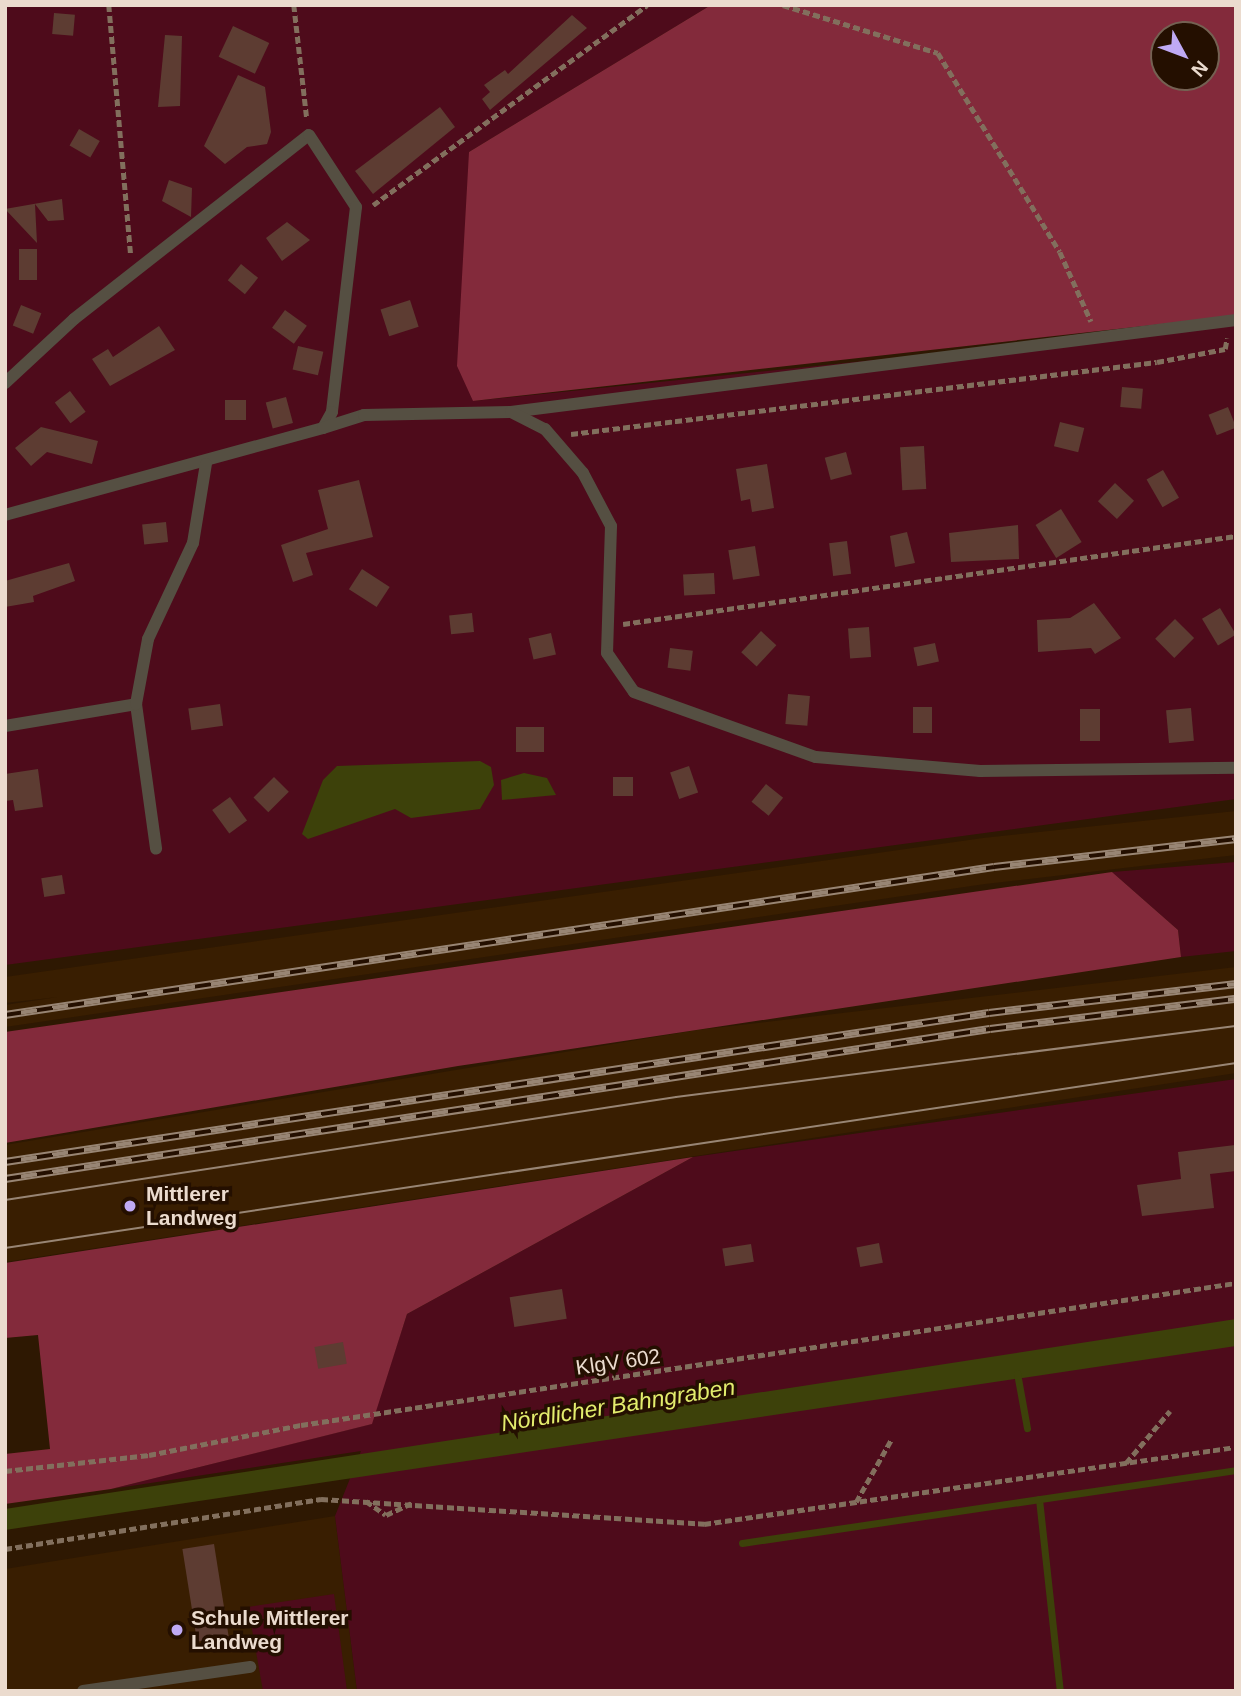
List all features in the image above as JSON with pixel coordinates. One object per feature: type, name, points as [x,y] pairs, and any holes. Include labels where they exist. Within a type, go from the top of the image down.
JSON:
[{"type":"lane","points":[[5,383],[132,275],[309,135],[356,207],[332,412],[323,428]]},
{"type":"lane","points":[[5,515],[206,464],[364,415],[511,412],[1233,320]]},
{"type":"lane","points":[[511,412],[551,436],[583,473],[611,526],[607,653],[634,692],[816,757],[980,771],[1236,768]]},
{"type":"lane","points":[[156,849],[136,704],[148,639],[193,543],[206,464]]},
{"type":"lane","points":[[5,726],[136,704]]},
{"type":"lane","points":[[83,1691],[250,1667]]},
{"type":"path","points":[[109,5],[132,275]]},
{"type":"path","points":[[294,5],[309,135]]},
{"type":"path","points":[[355,218],[647,5]]},
{"type":"path","points":[[783,5],[938,53],[1060,253],[1098,337]]},
{"type":"path","points":[[551,436],[1157,362],[1224,349],[1233,320]]},
{"type":"path","points":[[607,626],[1236,536]]},
{"type":"path","name":"KlgV 602","points":[[5,1471],[149,1455],[301,1425],[1236,1283]]},
{"type":"path","points":[[1125,1464],[1170,1411]]},
{"type":"path","points":[[856,1503],[891,1440]]},
{"type":"path","points":[[5,1549],[321,1499],[705,1524],[1236,1447]]},
{"type":"path","points":[[365,1500],[386,1515],[412,1503]]},
{"type":"shaded area","points":[[5,5],[711,5],[469,152],[473,401],[1098,337],[1234,316],[1236,305],[1236,799],[5,965]]},
{"type":"shaded area","points":[[711,5],[1236,5],[1234,316],[473,401],[457,366],[469,152]]},
{"type":"shaded area","points":[[480,761],[491,767],[494,785],[480,809],[411,818],[395,809],[308,839],[302,834],[323,780],[337,766]]},
{"type":"shaded area","points":[[524,773],[547,778],[556,795],[502,800],[501,780]]},
{"type":"shaded area","points":[[1236,811],[1236,855],[985,884],[5,1027],[5,1005],[58,997],[5,1003],[5,977],[983,838]]},
{"type":"shaded area","points":[[1236,862],[1236,951],[1181,957],[1178,930],[1112,872]]},
{"type":"shaded area","points":[[1112,872],[1178,930],[1181,957],[458,1066],[5,1143],[5,1032]]},
{"type":"shaded area","points":[[1236,967],[1236,1073],[5,1262],[5,1145],[697,1030]]},
{"type":"shaded area","points":[[1236,1079],[1236,1691],[357,1691],[335,1516],[361,1451],[111,1489],[371,1424],[407,1314],[693,1157]]},
{"type":"shaded area","points":[[693,1157],[407,1314],[372,1424],[111,1489],[5,1504],[5,1454],[50,1449],[38,1335],[5,1338],[5,1263]]},
{"type":"shaded area","points":[[1236,1319],[1236,1346],[5,1530],[5,1509]]},
{"type":"shaded area","name":"Schule Mittlerer Landweg","points":[[335,1516],[357,1691],[5,1691],[5,1569]]},
{"type":"shaded area","points":[[334,1594],[347,1691],[263,1691],[248,1607]]},
{"type":"building","points":[[54,13],[75,15],[73,36],[52,34]]},
{"type":"building","points":[[572,15],[587,28],[490,110],[482,99],[490,92],[484,85],[505,70],[508,74]]},
{"type":"building","points":[[233,26],[269,43],[255,74],[219,57]]},
{"type":"building","points":[[165,35],[182,36],[180,106],[158,107]]},
{"type":"building","points":[[238,75],[265,87],[271,132],[267,144],[247,147],[225,164],[204,146]]},
{"type":"building","points":[[440,107],[455,127],[373,194],[355,171]]},
{"type":"building","points":[[79,129],[100,141],[90,157],[70,145]]},
{"type":"building","points":[[169,180],[192,188],[191,217],[162,201]]},
{"type":"building","points":[[62,199],[64,220],[48,221],[35,204],[37,243],[5,209]]},
{"type":"building","points":[[287,222],[310,240],[282,261],[266,238]]},
{"type":"building","points":[[19,249],[37,249],[37,280],[19,280]]},
{"type":"building","points":[[241,264],[258,278],[245,294],[228,280]]},
{"type":"building","points":[[410,300],[419,327],[389,336],[381,310]]},
{"type":"building","points":[[21,305],[41,313],[33,334],[13,325]]},
{"type":"building","points":[[285,310],[307,326],[294,344],[272,328]]},
{"type":"building","points":[[159,326],[175,350],[110,386],[92,359],[108,349],[113,357]]},
{"type":"building","points":[[298,346],[323,352],[318,375],[293,369]]},
{"type":"building","points":[[1122,387],[1143,389],[1141,409],[1120,407]]},
{"type":"building","points":[[70,391],[86,412],[70,423],[55,402]]},
{"type":"building","points":[[286,397],[293,423],[273,429],[266,402]]},
{"type":"building","points":[[225,400],[246,400],[246,420],[225,420]]},
{"type":"building","points":[[1228,407],[1236,427],[1217,435],[1209,415]]},
{"type":"building","points":[[1060,422],[1084,428],[1078,452],[1054,446]]},
{"type":"building","points":[[41,427],[98,441],[92,464],[47,452],[31,466],[15,448]]},
{"type":"building","points":[[924,446],[926,489],[902,490],[900,447]]},
{"type":"building","points":[[846,452],[852,474],[831,480],[825,458]]},
{"type":"building","points":[[767,464],[774,508],[752,512],[750,499],[741,501],[736,469]]},
{"type":"building","points":[[1163,470],[1179,498],[1163,507],[1147,480]]},
{"type":"building","points":[[359,480],[373,537],[306,553],[313,575],[293,582],[281,545],[328,529],[318,490]]},
{"type":"building","points":[[1115,483],[1134,501],[1117,519],[1098,501]]},
{"type":"building","points":[[1061,509],[1082,542],[1056,558],[1036,525]]},
{"type":"building","points":[[166,522],[168,542],[144,544],[142,525]]},
{"type":"building","points":[[1018,525],[1019,559],[951,562],[949,533]]},
{"type":"building","points":[[907,532],[915,563],[895,567],[890,536]]},
{"type":"building","points":[[847,541],[851,574],[833,576],[829,543]]},
{"type":"building","points":[[755,546],[760,576],[733,580],[728,550]]},
{"type":"building","points":[[69,563],[75,581],[33,596],[34,602],[5,607],[5,581]]},
{"type":"building","points":[[362,569],[390,587],[377,607],[349,589]]},
{"type":"building","points":[[714,573],[715,594],[684,596],[683,575]]},
{"type":"building","points":[[1094,603],[1121,638],[1095,654],[1091,648],[1038,652],[1037,620],[1070,618]]},
{"type":"building","points":[[1220,608],[1236,635],[1218,645],[1202,619]]},
{"type":"building","points":[[472,613],[474,632],[451,634],[449,615]]},
{"type":"building","points":[[1175,619],[1194,638],[1174,658],[1155,639]]},
{"type":"building","points":[[869,627],[871,657],[850,658],[848,628]]},
{"type":"building","points":[[761,631],[776,645],[757,667],[741,652]]},
{"type":"building","points":[[551,633],[556,654],[534,660],[529,638]]},
{"type":"building","points":[[935,643],[939,662],[917,666],[913,648]]},
{"type":"building","points":[[670,648],[693,651],[690,671],[668,668]]},
{"type":"building","points":[[788,694],[810,696],[807,726],[785,724]]},
{"type":"building","points":[[220,704],[223,726],[191,730],[188,708]]},
{"type":"building","points":[[913,707],[932,707],[932,733],[913,733]]},
{"type":"building","points":[[1191,708],[1194,741],[1169,743],[1166,710]]},
{"type":"building","points":[[1080,709],[1100,709],[1100,741],[1080,741]]},
{"type":"building","points":[[516,727],[544,727],[544,752],[516,752]]},
{"type":"building","points":[[689,766],[698,792],[679,799],[670,773]]},
{"type":"building","points":[[38,769],[43,807],[15,811],[13,800],[5,801],[5,774]]},
{"type":"building","points":[[274,777],[289,792],[268,812],[253,798]]},
{"type":"building","points":[[613,777],[633,777],[633,796],[613,796]]},
{"type":"building","points":[[766,784],[783,798],[769,816],[752,802]]},
{"type":"building","points":[[230,797],[247,820],[229,833],[212,810]]},
{"type":"building","points":[[62,875],[65,894],[44,897],[41,878]]},
{"type":"building","points":[[1235,1145],[1236,1171],[1210,1174],[1214,1208],[1142,1216],[1137,1185],[1181,1179],[1178,1152]]},
{"type":"building","points":[[879,1243],[883,1263],[860,1267],[856,1247]]},
{"type":"building","points":[[751,1244],[754,1262],[725,1266],[722,1249]]},
{"type":"building","points":[[562,1289],[567,1319],[514,1327],[510,1297]]},
{"type":"building","points":[[343,1342],[347,1364],[318,1369],[314,1347]]},
{"type":"building","points":[[214,1544],[229,1637],[197,1642],[182,1549]]},
{"type":"waterway","points":[[1017,1373],[1027,1428]]},
{"type":"waterway","points":[[742,1543],[1236,1470]]},
{"type":"waterway","points":[[1039,1499],[1060,1691]]},
{"type":"tram line","points":[[5,1200],[676,1097],[1236,1026]]},
{"type":"tram line","points":[[5,1248],[1236,1063]]},
{"type":"railway","points":[[5,1015],[994,867],[1236,839]]},
{"type":"railway","points":[[5,1162],[989,1013],[1236,984]]},
{"type":"railway","points":[[5,1179],[990,1029],[1236,999]]},
{"type":"place","name":"Mittlerer Landweg","points":[[130,1206]]},
{"type":"place","name":"Schule Mittlerer Landweg","points":[[177,1630]]},
{"type":"water label","name":"Nördlicher Bahngraben","points":[[618,1405]]}]
